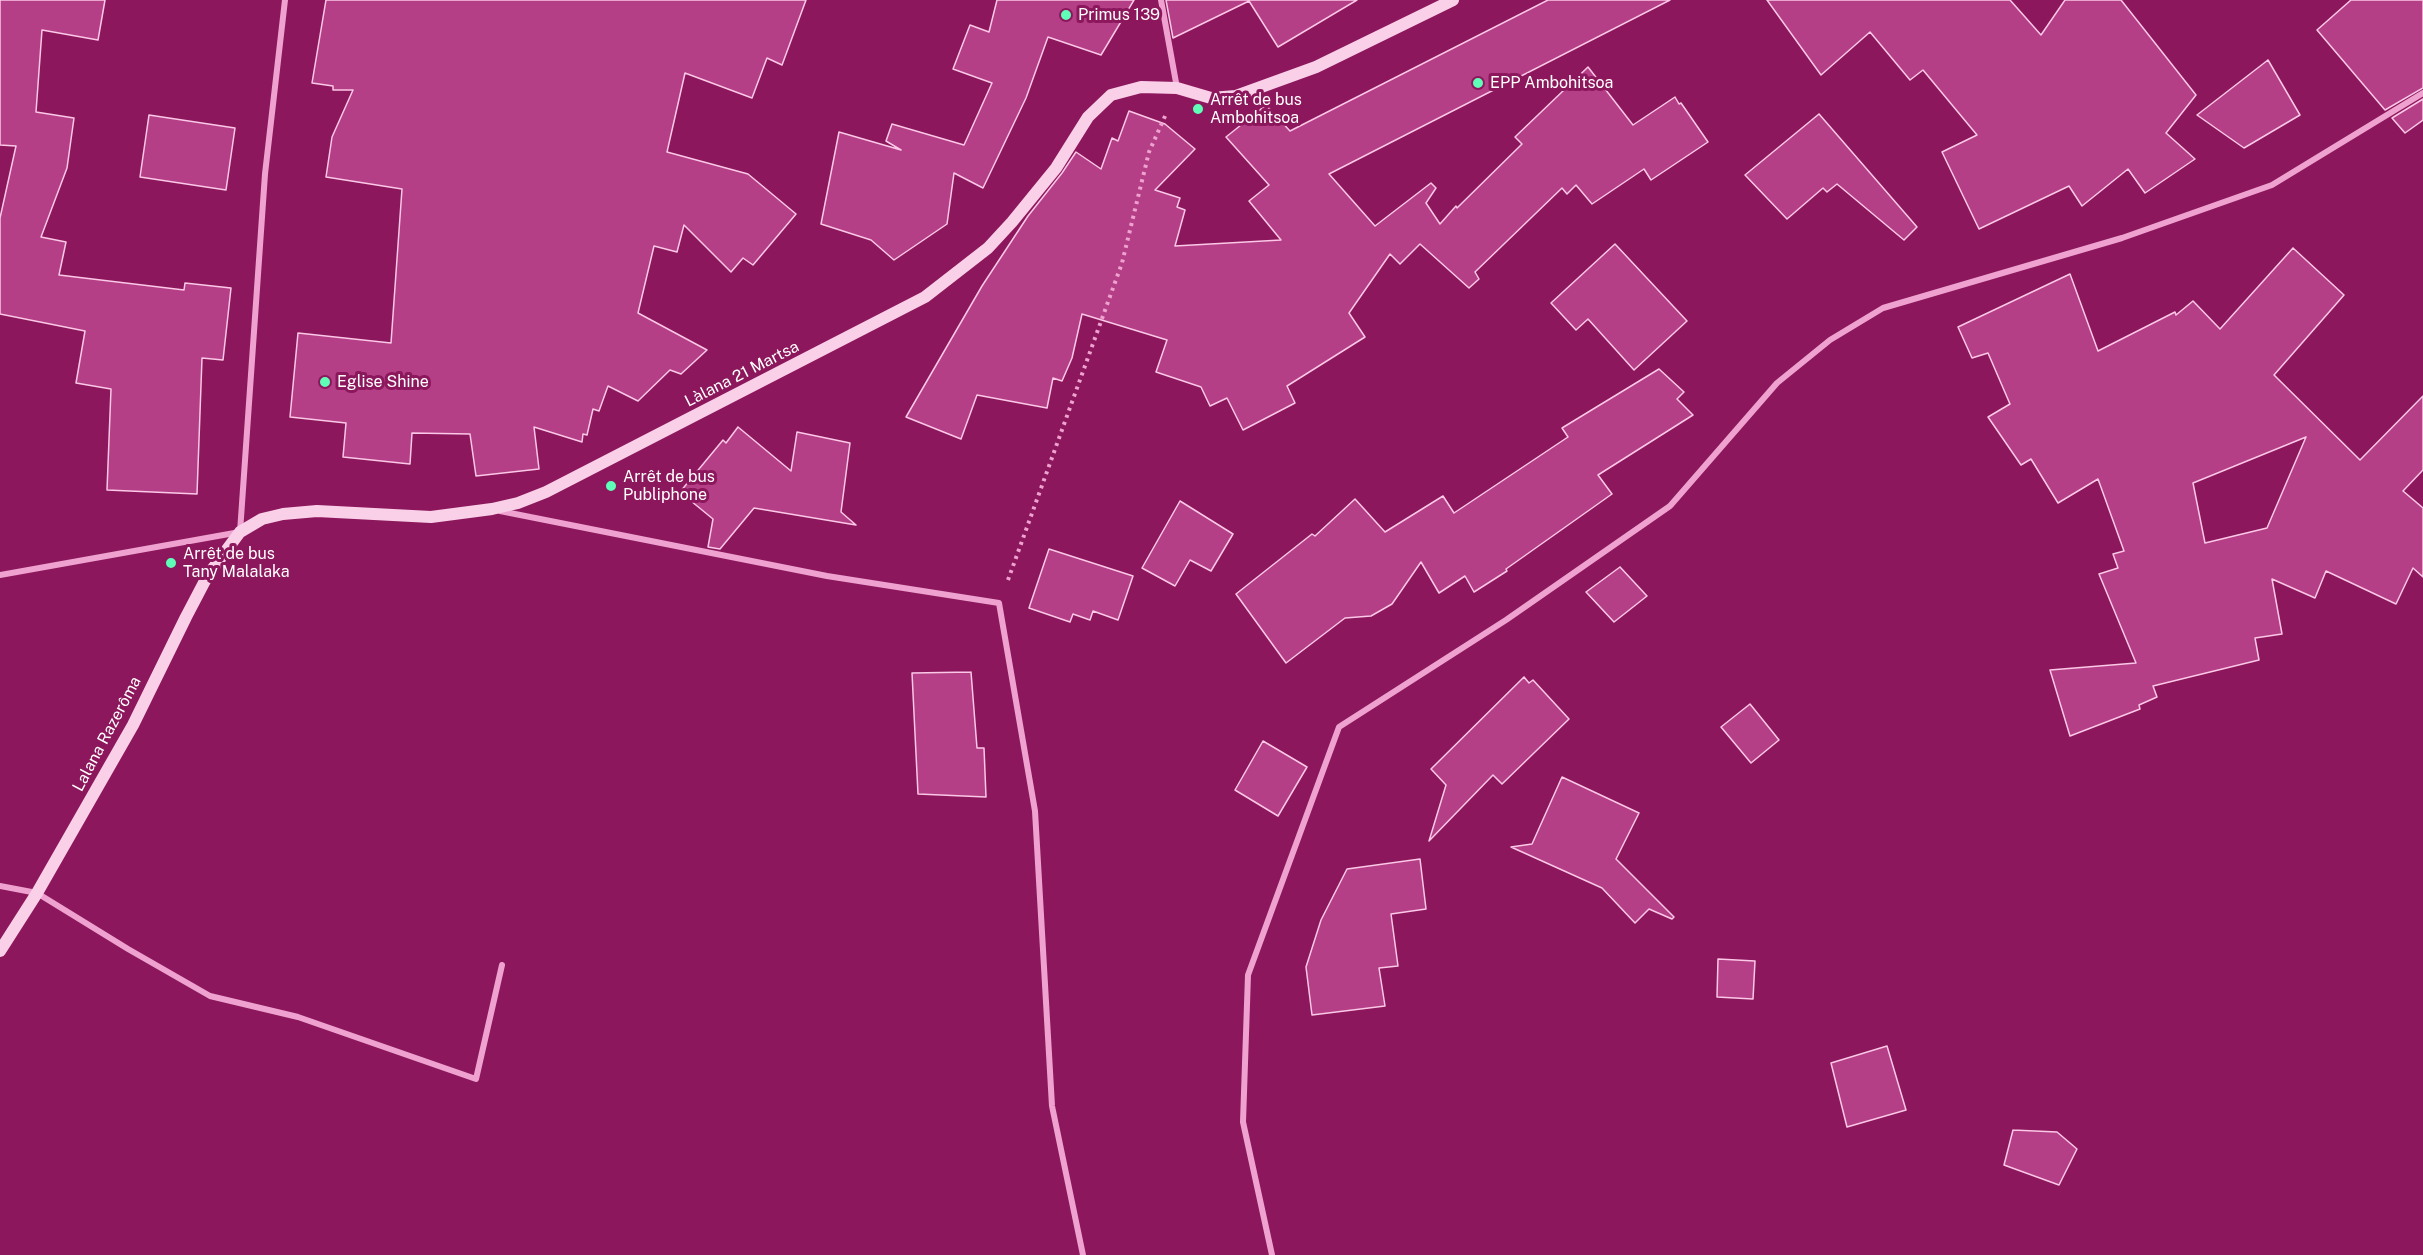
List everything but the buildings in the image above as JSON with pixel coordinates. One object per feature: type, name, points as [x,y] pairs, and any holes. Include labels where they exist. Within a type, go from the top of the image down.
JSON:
[{"type":"street","points":[[0,575],[90,557],[240,532],[265,174],[285,0]]},
{"type":"street","points":[[1161,0],[1177,88]]},
{"type":"street","name":"Làlana 21 Martsa","points":[[240,532],[262,519],[283,514],[317,511],[431,517],[492,509],[518,503],[546,492],[925,297],[988,248],[1040,190],[1088,117],[1112,95],[1141,87],[1177,88],[1211,98],[1236,96],[1317,67],[1453,0]]},
{"type":"street","points":[[1272,1255],[1243,1122],[1248,975],[1339,727],[1506,620],[1670,506],[1778,382],[1830,340],[1883,308],[2122,238],[2272,185],[2423,93]]},
{"type":"street","points":[[492,509],[827,576],[999,603],[1035,811],[1052,1106],[1083,1255]]},
{"type":"street","name":"Lalana Razerôma","points":[[0,951],[37,893],[133,724],[208,575],[240,532]]},
{"type":"street","points":[[0,886],[37,893],[210,996],[298,1017],[476,1079],[502,965]]},
{"type":"path","points":[[999,603],[1122,263],[1149,152],[1177,88]]},
{"type":"place","name":"Primus 139","points":[[1066,15]]},
{"type":"place","name":"EPP Ambohitsoa","points":[[1478,83]]},
{"type":"place","name":"Arrêt de bus Ambohitsoa","points":[[1198,109]]},
{"type":"place","name":"Eglise Shine","points":[[325,382]]},
{"type":"place","name":"Arrêt de bus Publiphone","points":[[611,486]]},
{"type":"place","name":"Arrêt de bus Tany Malalaka","points":[[171,563]]}]
